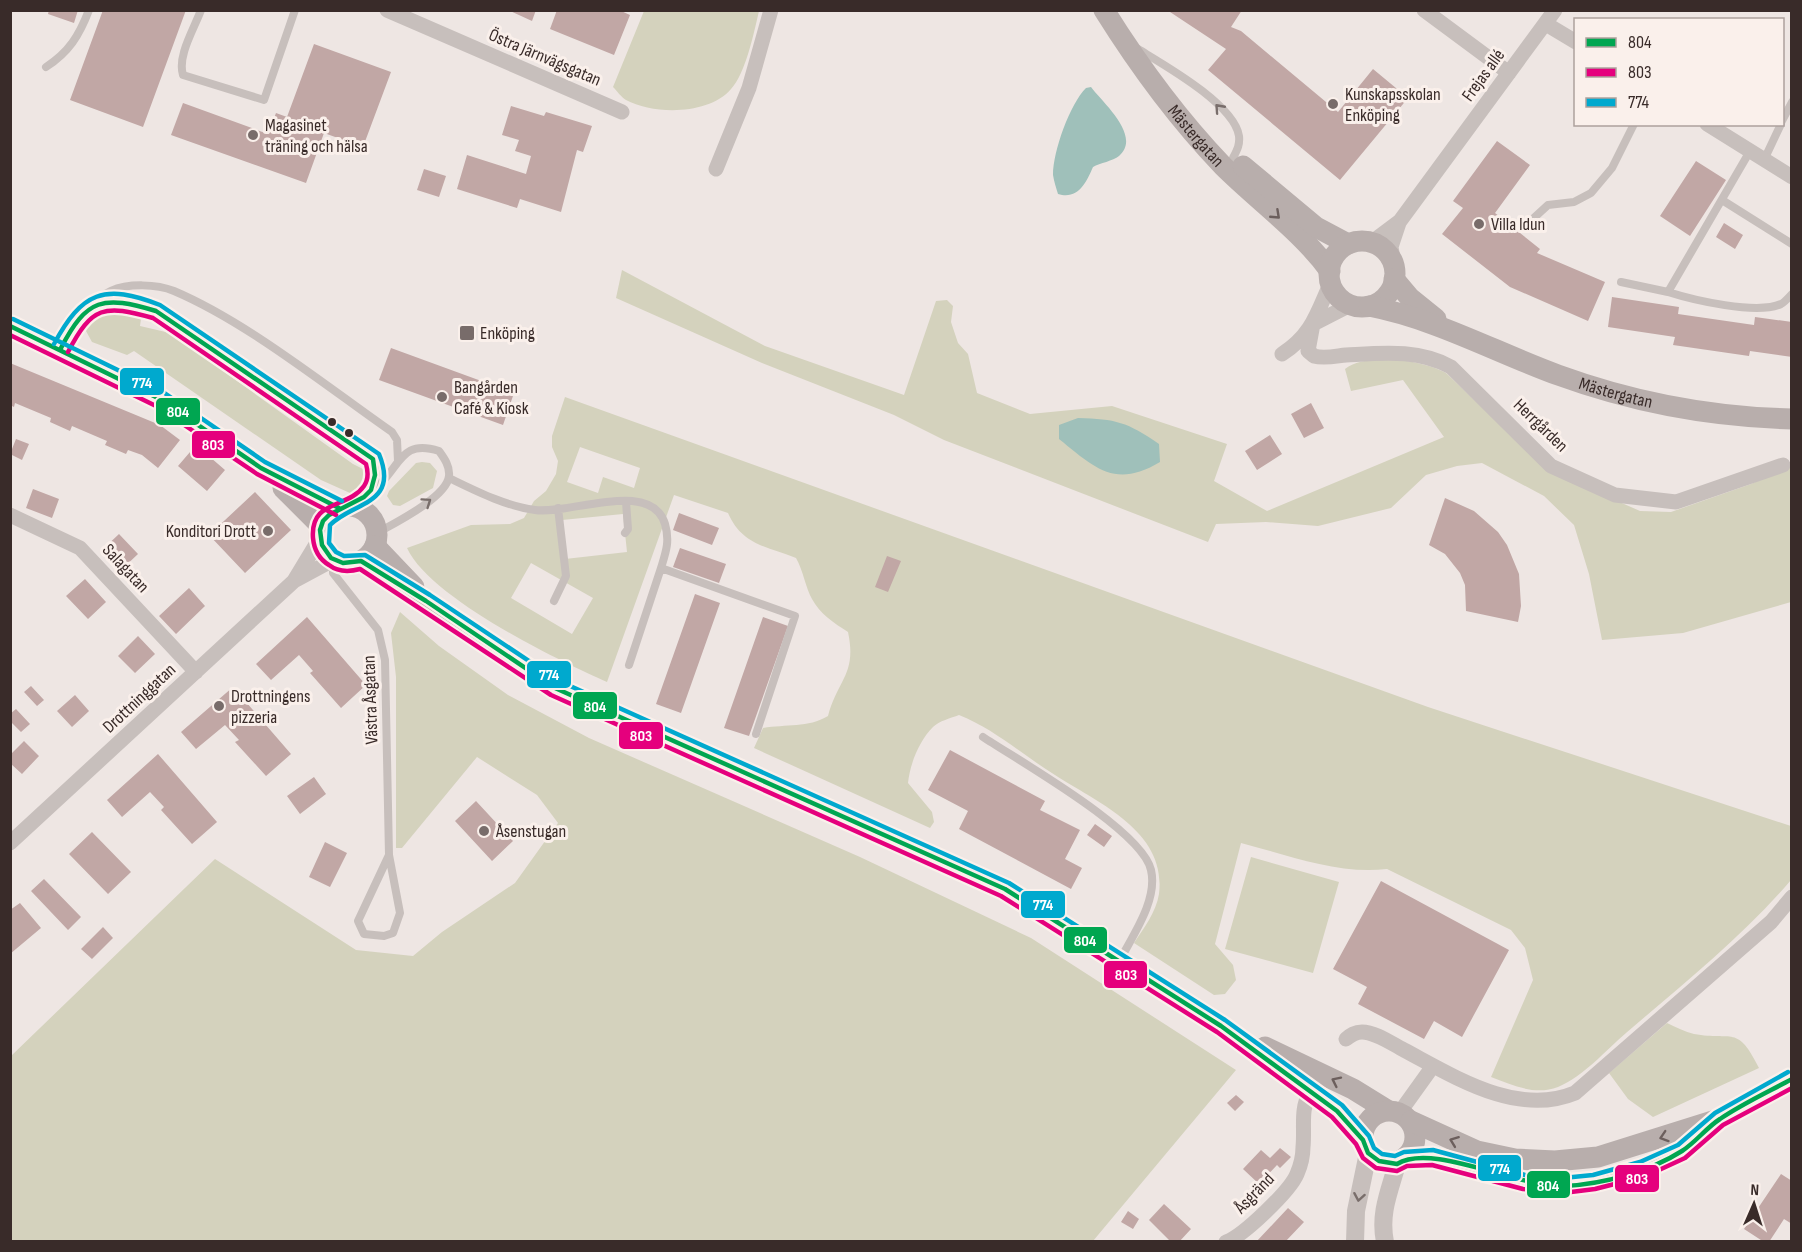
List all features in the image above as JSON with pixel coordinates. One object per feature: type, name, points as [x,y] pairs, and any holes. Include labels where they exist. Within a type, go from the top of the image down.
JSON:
[{"type":"main road","name":"Mästergatan","points":[[1104,10],[1129,50],[1188,127],[1224,167],[1303,240],[1330,277],[1338,296],[1361,305],[1402,312],[1451,330],[1512,357],[1611,392],[1687,408],[1791,420]]},
{"type":"main road","name":"Mästergatan","points":[[1114,10],[1138,49],[1196,122],[1233,158],[1316,226],[1348,244]]},
{"type":"main road","points":[[1330,277],[1335,255],[1348,244],[1362,241],[1372,242]]},
{"type":"main road","name":"Mästergatan","points":[[1372,242],[1382,247],[1410,298],[1451,330]]},
{"type":"main road","points":[[1361,305],[1388,294],[1394,271]]},
{"type":"main road","points":[[10,326],[61,348],[160,399],[261,468],[344,507],[367,513],[375,523],[376,539],[426,601]]},
{"type":"main road","points":[[261,468],[320,532],[326,553],[333,560],[351,564],[361,561],[376,539]]},
{"type":"main road","points":[[320,532],[330,513],[344,507]]},
{"type":"main road","points":[[361,561],[426,601],[555,688],[1005,889],[1221,1026],[1337,1111],[1379,1161],[1433,1157],[1524,1182],[1563,1186],[1593,1182],[1642,1169],[1682,1151],[1719,1119]]},
{"type":"main road","points":[[1221,1026],[1353,1089],[1399,1115],[1478,1151],[1515,1159],[1555,1161],[1598,1157],[1719,1119],[1791,1079]]},
{"type":"main road","points":[[1365,1146],[1365,1126],[1374,1115],[1399,1115],[1416,1134],[1414,1148],[1401,1161]]},
{"type":"street","name":"Östra Järnvägsgatan","points":[[387,10],[622,111]]},
{"type":"street","points":[[716,169],[749,88],[771,10]]},
{"type":"street","points":[[1424,10],[1509,73]]},
{"type":"street","name":"Frejas allé","points":[[1372,242],[1400,221],[1556,10]]},
{"type":"street","points":[[1546,24],[1574,41]]},
{"type":"street","points":[[1710,126],[1791,177]]},
{"type":"street","name":"Frejas allé","points":[[1394,271],[1391,247],[1400,221]]},
{"type":"street","points":[[1281,354],[1301,342],[1313,324],[1330,277]]},
{"type":"street","points":[[1313,324],[1361,305]]},
{"type":"street","name":"Herrgården","points":[[1313,324],[1308,351],[1314,356],[1419,354],[1451,367],[1551,466],[1615,495],[1676,502],[1783,465]]},
{"type":"street","name":"Salagatan","points":[[10,515],[80,548],[196,672]]},
{"type":"street","name":"Drottninggatan","points":[[294,581],[320,532]]},
{"type":"street","name":"Drottninggatan","points":[[10,843],[294,581],[333,560]]},
{"type":"street","points":[[1346,1039],[1354,1033],[1372,1034],[1433,1066],[1492,1092],[1524,1101],[1558,1100],[1575,1093],[1771,922],[1791,897]]},
{"type":"street","points":[[1399,1115],[1433,1066]]},
{"type":"street","name":"Åsgränd","points":[[1226,1242],[1235,1239],[1263,1215],[1297,1176],[1303,1147],[1303,1108],[1310,1092]]},
{"type":"street","points":[[1355,1242],[1356,1211],[1365,1146]]},
{"type":"street","points":[[1385,1242],[1383,1228],[1385,1203],[1401,1161]]},
{"type":"lane","points":[[46,67],[61,57],[77,39],[89,10]]},
{"type":"lane","points":[[201,10],[180,67],[183,75],[264,100],[296,10]]},
{"type":"lane","points":[[1784,118],[1791,102]]},
{"type":"lane","points":[[1526,225],[1548,205],[1574,202],[1591,193],[1612,168],[1633,126]]},
{"type":"lane","points":[[1764,160],[1781,126]]},
{"type":"lane","points":[[1668,292],[1677,272],[1750,151]]},
{"type":"lane","points":[[1722,200],[1791,244]]},
{"type":"lane","points":[[1621,282],[1668,292],[1695,301],[1752,308],[1781,304],[1791,294]]},
{"type":"lane","points":[[61,348],[74,322],[111,291],[131,286],[172,290],[236,323],[392,432],[397,440],[398,461]]},
{"type":"lane","points":[[88,308],[105,301],[122,300],[156,311],[373,459],[377,470],[371,490]]},
{"type":"lane","points":[[344,507],[382,482],[404,453],[416,448],[427,447],[439,451],[448,468],[449,478],[439,494],[376,539]]},
{"type":"lane","points":[[449,478],[481,494],[535,510],[626,502],[645,502],[654,507],[663,517],[669,546],[628,665]]},
{"type":"lane","points":[[625,533],[628,529],[626,502]]},
{"type":"lane","points":[[554,601],[566,576],[558,508]]},
{"type":"lane","name":"Västra Åsgatan","points":[[333,560],[333,573],[378,630],[385,660],[389,855],[400,914],[393,933],[374,937],[364,934],[358,921],[360,912],[389,855]]},
{"type":"lane","points":[[661,568],[795,616],[756,734]]},
{"type":"lane","points":[[982,737],[1101,815],[1143,853],[1151,870],[1151,891],[1145,911],[1119,962]]},
{"type":"shaded area","points":[[644,11],[759,11],[745,63],[731,89],[721,98],[709,104],[681,110],[651,108],[638,105],[622,97],[613,87]]},
{"type":"shaded area","points":[[622,270],[765,346],[904,395],[936,301],[947,300],[953,306],[951,322],[958,343],[968,354],[977,393],[1030,414],[1112,406],[1227,444],[1214,481],[1267,511],[1444,437],[1403,380],[1351,391],[1345,369],[1355,364],[1380,359],[1423,364],[1446,373],[1549,471],[1640,511],[1671,512],[1751,484],[1791,465],[1791,602],[1683,633],[1602,640],[1589,574],[1574,525],[1544,496],[1482,463],[1457,466],[1426,475],[1391,508],[1318,526],[1266,522],[1216,524],[1208,542],[944,440],[894,415],[762,363],[616,298]]},
{"type":"shaded area","points":[[106,311],[141,319],[140,326],[170,333],[353,464],[365,470],[362,484],[350,493],[321,480],[134,351],[127,355],[92,342],[86,331],[87,322]]},
{"type":"shaded area","points":[[565,397],[1428,707],[1791,826],[1791,880],[1732,941],[1594,1063],[1568,1082],[1549,1089],[1532,1090],[1491,1077],[1533,980],[1525,948],[1511,930],[1387,869],[1332,867],[1241,843],[1215,944],[1233,965],[1236,980],[1225,994],[1214,995],[1134,943],[1146,926],[1159,894],[1159,872],[1152,853],[1141,836],[1109,808],[972,721],[959,715],[938,723],[923,739],[916,753],[908,783],[932,812],[934,822],[930,828],[754,748],[763,728],[805,724],[828,716],[848,667],[850,646],[848,632],[828,618],[815,604],[796,558],[748,538],[740,532],[728,513],[674,495],[607,682],[497,626],[441,587],[420,567],[407,548],[471,525],[510,524],[524,518],[534,501],[546,491],[556,474],[558,461],[552,447],[552,436]],"holes":[[[580,447],[640,468],[634,488],[603,477],[598,493],[567,482]],[[623,514],[627,552],[565,559],[562,520]],[[531,563],[593,598],[572,634],[511,598]]]},
{"type":"shaded area","points":[[416,463],[430,463],[437,471],[433,488],[400,506],[393,505],[387,496],[389,491]]},
{"type":"shaded area","points":[[400,612],[439,646],[508,695],[589,738],[860,857],[1031,938],[1236,1070],[1093,1241],[11,1241],[11,1056],[215,859],[356,950],[413,956],[442,932],[515,883],[558,823],[537,795],[477,757],[402,848],[396,848],[396,677],[391,633]]},
{"type":"shaded area","points":[[1251,857],[1339,882],[1313,973],[1225,949]]},
{"type":"shaded area","points":[[1667,1023],[1694,1034],[1733,1037],[1745,1045],[1759,1068],[1653,1117],[1628,1099],[1609,1073]]},
{"type":"water","points":[[1091,87],[1118,120],[1126,139],[1125,148],[1116,158],[1093,167],[1084,184],[1076,192],[1071,195],[1058,194],[1053,175],[1059,141],[1074,105],[1086,88]]},
{"type":"water","points":[[1078,418],[1102,419],[1129,426],[1159,444],[1160,462],[1130,474],[1106,472],[1084,459],[1059,439],[1059,425]]},
{"type":"building","points":[[49,10],[78,10],[74,23],[48,14]]},
{"type":"building","points":[[103,10],[186,10],[143,127],[70,100]]},
{"type":"building","points":[[508,10],[536,10],[532,21]]},
{"type":"building","points":[[557,10],[619,10],[630,15],[614,55],[550,29]]},
{"type":"building","points":[[1167,10],[1242,10],[1231,27],[1241,31],[1338,112],[1373,69],[1408,98],[1340,180],[1208,70],[1226,49]]},
{"type":"building","points":[[314,44],[391,72],[363,147],[324,133],[306,183],[171,135],[183,103],[268,134],[276,113],[287,117]]},
{"type":"building","points":[[511,106],[544,116],[546,112],[592,126],[583,152],[577,150],[561,212],[520,199],[517,208],[457,189],[467,155],[526,174],[531,156],[515,151],[519,140],[502,135]]},
{"type":"building","name":"Villa Idun","points":[[1497,141],[1530,165],[1495,213],[1540,249],[1537,253],[1605,282],[1588,321],[1510,287],[1442,234],[1463,208],[1453,201]]},
{"type":"building","points":[[1696,161],[1726,180],[1690,236],[1660,216]]},
{"type":"building","points":[[424,169],[446,176],[439,197],[417,190]]},
{"type":"building","points":[[1724,223],[1743,235],[1735,249],[1716,237]]},
{"type":"building","points":[[1612,297],[1679,307],[1678,314],[1754,325],[1755,317],[1792,322],[1792,357],[1750,351],[1749,356],[1673,345],[1675,337],[1608,327]]},
{"type":"building","points":[[391,348],[514,393],[503,425],[379,380]]},
{"type":"building","points":[[10,363],[160,425],[180,440],[158,468],[142,455],[128,450],[126,454],[105,445],[107,441],[72,426],[70,431],[50,422],[51,418],[15,403],[14,407],[10,405]]},
{"type":"building","points":[[1311,403],[1324,428],[1304,438],[1291,414]]},
{"type":"building","points":[[1270,435],[1282,454],[1257,470],[1245,451]]},
{"type":"building","points":[[16,439],[29,444],[22,460],[10,454]]},
{"type":"building","points":[[196,445],[225,470],[207,491],[178,466]]},
{"type":"building","points":[[33,489],[59,499],[52,518],[26,508]]},
{"type":"building","points":[[255,492],[291,530],[245,573],[209,535]]},
{"type":"building","points":[[1445,498],[1474,511],[1498,532],[1507,545],[1519,574],[1521,606],[1518,622],[1466,611],[1465,585],[1460,573],[1445,554],[1429,545]]},
{"type":"building","points":[[679,513],[719,528],[712,545],[673,530]]},
{"type":"building","points":[[119,534],[138,554],[120,571],[101,551]]},
{"type":"building","points":[[680,548],[726,564],[719,583],[673,567]]},
{"type":"building","points":[[887,556],[901,561],[888,592],[875,587]]},
{"type":"building","points":[[85,579],[106,602],[88,619],[66,596]]},
{"type":"building","points":[[189,588],[205,606],[176,634],[159,616]]},
{"type":"building","points":[[695,594],[720,603],[681,713],[656,704]]},
{"type":"building","points":[[307,617],[366,685],[341,708],[310,673],[313,671],[299,655],[271,680],[256,664]]},
{"type":"building","points":[[763,617],[788,626],[749,736],[724,728]]},
{"type":"building","points":[[138,636],[155,654],[135,673],[118,656]]},
{"type":"building","points":[[31,686],[44,700],[37,706],[24,692]]},
{"type":"building","points":[[233,687],[291,754],[266,776],[235,742],[239,740],[225,725],[196,749],[181,732]]},
{"type":"building","points":[[75,695],[89,711],[72,727],[57,711]]},
{"type":"building","points":[[16,709],[30,724],[21,732],[10,721],[10,714]]},
{"type":"building","points":[[24,741],[39,756],[22,774],[10,763],[10,755]]},
{"type":"building","points":[[950,750],[1045,801],[1040,810],[1080,830],[1065,859],[1082,868],[1071,889],[959,829],[968,811],[928,790]]},
{"type":"building","points":[[158,754],[217,822],[192,844],[161,810],[164,807],[150,792],[122,817],[107,800]]},
{"type":"building","points":[[314,777],[326,794],[300,814],[287,796]]},
{"type":"building","name":"Åsenstugan","points":[[476,801],[513,841],[492,861],[455,821]]},
{"type":"building","points":[[1095,824],[1112,836],[1104,847],[1087,835]]},
{"type":"building","points":[[92,832],[131,872],[108,894],[69,854]]},
{"type":"building","points":[[325,842],[347,853],[330,887],[309,877]]},
{"type":"building","points":[[44,879],[81,917],[68,930],[31,891]]},
{"type":"building","points":[[1381,881],[1509,950],[1462,1037],[1434,1021],[1424,1039],[1358,1004],[1367,987],[1333,969]]},
{"type":"building","points":[[20,903],[41,928],[10,954],[10,910]]},
{"type":"building","points":[[103,927],[113,938],[92,959],[81,949]]},
{"type":"building","points":[[1236,1095],[1244,1102],[1235,1111],[1227,1103]]},
{"type":"building","points":[[1280,1148],[1291,1157],[1280,1168],[1277,1165],[1259,1184],[1243,1169],[1261,1150],[1270,1158]]},
{"type":"building","points":[[1781,1174],[1792,1181],[1792,1224],[1784,1219],[1769,1242],[1764,1242],[1744,1229]]},
{"type":"building","points":[[1164,1204],[1191,1229],[1179,1242],[1171,1242],[1149,1220]]},
{"type":"building","points":[[1288,1208],[1304,1222],[1285,1242],[1256,1242]]},
{"type":"building","points":[[1128,1211],[1139,1219],[1133,1229],[1121,1222]]},
{"type":"transit line","name":"774","points":[[54,344],[74,313],[96,297],[124,294],[160,305],[379,454],[384,471],[379,493],[330,525],[329,543],[336,552],[344,556],[365,555],[430,595],[559,681],[1009,883],[1225,1020],[1342,1105],[1369,1136],[1374,1148],[1382,1154],[1395,1156],[1404,1152],[1433,1150],[1525,1175],[1563,1178],[1593,1175],[1640,1162],[1678,1145],[1715,1113],[1788,1072]]},
{"type":"transit line","name":"804","points":[[61,348],[79,319],[98,305],[110,302],[122,303],[156,311],[373,459],[375,475],[371,490],[364,497],[329,515],[323,521],[320,530],[322,545],[331,558],[343,563],[361,561],[426,601],[555,688],[1005,889],[1221,1026],[1337,1111],[1363,1140],[1368,1153],[1379,1161],[1397,1164],[1413,1159],[1432,1158],[1546,1185],[1595,1183],[1640,1171],[1669,1158],[1687,1147],[1728,1114],[1792,1079]]},
{"type":"transit line","name":"803","points":[[68,352],[85,325],[101,312],[122,311],[153,318],[366,464],[368,475],[364,486],[357,493],[324,510],[317,517],[313,538],[318,553],[325,563],[340,570],[360,569],[551,695],[1001,896],[1217,1032],[1332,1117],[1356,1144],[1363,1158],[1376,1168],[1397,1171],[1407,1166],[1432,1165],[1523,1189],[1563,1193],[1595,1189],[1646,1176],[1685,1158],[1723,1125],[1792,1088]]},
{"type":"transit line","name":"774","points":[[13,319],[163,392],[265,462],[342,501]]},
{"type":"transit line","name":"804","points":[[10,326],[160,399],[261,468],[339,508]]},
{"type":"transit line","name":"803","points":[[10,335],[156,406],[257,474],[336,515]]},
{"type":"place","name":"Kunskapsskolan Enköping","points":[[1333,104]]},
{"type":"place","name":"Magasinet träning och hälsa","points":[[253,135]]},
{"type":"place","name":"Villa Idun","points":[[1479,224]]},
{"type":"place","name":"Enköping","points":[[467,333]]},
{"type":"place","name":"Bangården Café & Kiosk","points":[[442,397]]},
{"type":"place","name":"Konditori Drott","points":[[268,531]]},
{"type":"place","name":"Drottningens pizzeria","points":[[219,706]]},
{"type":"place","name":"Åsenstugan","points":[[484,831]]}]
